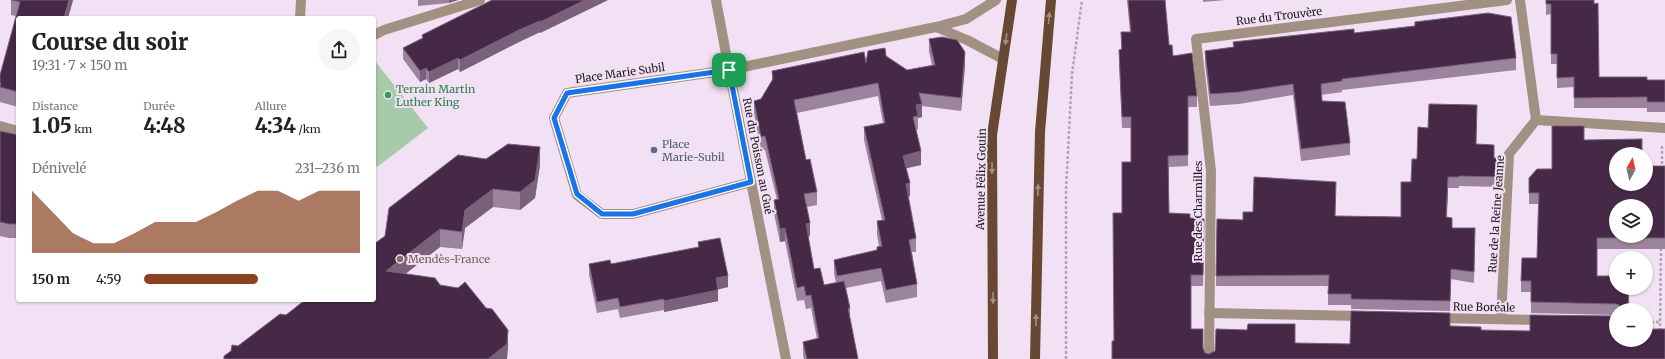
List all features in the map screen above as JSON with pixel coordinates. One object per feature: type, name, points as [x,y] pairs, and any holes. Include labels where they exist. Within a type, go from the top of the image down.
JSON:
[{"type":"main road","name":"Avenue Félix Gouin","points":[[993,359],[992,135],[1012,0]]},
{"type":"main road","points":[[1035,359],[1040,132],[1050,0]]},
{"type":"street","points":[[300,16],[301,0]]},
{"type":"street","points":[[376,34],[384,30],[480,0]]},
{"type":"street","name":"Rue du Poisson au Gué","points":[[716,0],[786,359]]},
{"type":"street","points":[[729,70],[936,28],[966,19],[996,0]]},
{"type":"street","name":"Rue du Trouvère","points":[[1196,39],[1507,0]]},
{"type":"street","points":[[1520,0],[1536,120],[1664,128]]},
{"type":"street","points":[[936,28],[967,40],[1003,59]]},
{"type":"street","name":"Rue des Charmilles","points":[[1196,39],[1211,171],[1209,359]]},
{"type":"street","name":"Place Marie Subil","points":[[729,70],[567,93],[554,118],[577,194],[602,214],[633,214],[751,182]]},
{"type":"street","name":"Rue de la Reine Jeanne","points":[[1501,319],[1509,154],[1536,120]]},
{"type":"street","points":[[0,126],[16,130]]},
{"type":"street","points":[[1209,313],[1372,317]]},
{"type":"street","name":"Rue Boréale","points":[[1427,318],[1554,320]]},
{"type":"path","points":[[1066,359],[1066,175],[1072,74],[1082,0]]},
{"type":"path","points":[[1662,174],[1664,128]]},
{"type":"path","points":[[1660,337],[1661,244]]},
{"type":"path","points":[[1653,322],[1660,322]]},
{"type":"green space","name":"Terrain Martin Luther King","points":[[376,62],[428,128],[377,167],[376,166]]},
{"type":"building","points":[[11,0],[69,0],[65,16],[16,16],[20,2]]},
{"type":"building","points":[[492,0],[585,0],[540,22],[519,30],[460,60],[458,58],[429,72],[426,68],[420,71],[403,48],[423,38],[422,35]]},
{"type":"building","points":[[1128,0],[1165,0],[1169,45],[1172,45],[1173,56],[1192,53],[1197,96],[1188,96],[1188,155],[1168,156],[1169,213],[1190,214],[1190,218],[1204,219],[1203,275],[1191,275],[1191,329],[1203,329],[1203,348],[1205,353],[1209,354],[1215,351],[1216,329],[1247,330],[1248,324],[1295,324],[1295,343],[1350,344],[1351,311],[1450,313],[1450,326],[1481,327],[1481,330],[1530,331],[1530,315],[1609,316],[1609,347],[1653,347],[1653,329],[1665,329],[1665,359],[1112,359],[1112,341],[1114,341],[1113,213],[1122,213],[1122,162],[1131,162],[1131,117],[1122,117],[1119,50],[1122,49],[1121,32],[1131,32]]},
{"type":"building","points":[[1546,0],[1594,0],[1594,4],[1598,3],[1599,77],[1647,77],[1647,80],[1665,80],[1665,102],[1647,102],[1647,97],[1574,98],[1574,77],[1557,78],[1557,54],[1551,54],[1551,4],[1546,4]]},
{"type":"building","points":[[1488,13],[1511,17],[1516,58],[1342,79],[1342,81],[1321,84],[1322,101],[1345,102],[1350,143],[1301,149],[1293,84],[1239,92],[1210,94],[1205,51],[1234,47],[1233,42],[1354,29],[1354,33],[1415,26],[1415,22]]},
{"type":"building","points":[[16,17],[16,91],[0,87],[0,75]]},
{"type":"building","points":[[942,37],[957,40],[965,52],[961,98],[919,93],[922,104],[916,105],[918,116],[913,117],[921,151],[903,156],[910,183],[906,184],[916,238],[909,240],[917,284],[886,290],[881,268],[837,276],[834,260],[877,250],[877,247],[882,246],[877,221],[885,220],[864,127],[885,123],[878,83],[794,100],[806,160],[810,159],[817,192],[804,194],[810,223],[806,224],[814,269],[820,268],[824,285],[844,281],[858,359],[807,359],[803,342],[819,338],[811,295],[806,296],[804,286],[797,288],[785,228],[780,229],[774,200],[779,199],[765,136],[761,137],[754,101],[761,99],[773,79],[772,71],[864,52],[866,63],[868,51],[885,48],[886,56],[907,70],[935,65],[929,39]]},
{"type":"building","points":[[1429,104],[1477,105],[1476,144],[1494,145],[1494,158],[1502,158],[1501,177],[1448,177],[1446,217],[1452,218],[1452,228],[1475,228],[1474,272],[1451,269],[1450,301],[1351,299],[1351,294],[1328,294],[1329,275],[1216,276],[1217,219],[1243,220],[1243,212],[1253,212],[1254,177],[1336,182],[1335,216],[1401,217],[1401,182],[1411,182],[1412,159],[1417,159],[1418,127],[1428,128]]},
{"type":"building","points":[[1552,126],[1584,126],[1584,140],[1642,139],[1642,147],[1609,147],[1609,191],[1653,191],[1653,166],[1665,166],[1665,238],[1653,238],[1653,199],[1609,199],[1609,238],[1597,238],[1597,276],[1609,276],[1609,295],[1628,295],[1629,303],[1531,302],[1531,281],[1521,281],[1522,258],[1537,258],[1539,193],[1529,193],[1529,178],[1537,169],[1552,169]]},
{"type":"building","points":[[0,131],[16,135],[16,224],[0,222]]},
{"type":"building","name":"Mendès-France","points":[[508,144],[540,147],[535,180],[520,192],[493,189],[465,210],[462,232],[440,229],[386,271],[435,278],[440,285],[458,288],[465,282],[486,308],[492,309],[508,330],[507,344],[488,359],[224,359],[224,356],[231,351],[232,345],[238,346],[280,314],[286,315],[302,302],[376,302],[376,243],[385,236],[389,208],[458,155],[486,159]]},
{"type":"building","points":[[720,238],[728,276],[716,278],[718,290],[664,301],[664,299],[620,307],[618,298],[597,302],[589,264],[610,260],[611,264],[699,247],[698,242]]},
{"type":"place","name":"Terrain Martin Luther King","points":[[388,95]]},
{"type":"place","name":"Place Marie-Subil","points":[[654,150]]},
{"type":"place","name":"Mendès-France","points":[[400,259]]},
{"type":"route","points":[[729,70],[751,182],[633,214],[602,214],[577,194],[554,118],[567,93],[729,70]]}]
